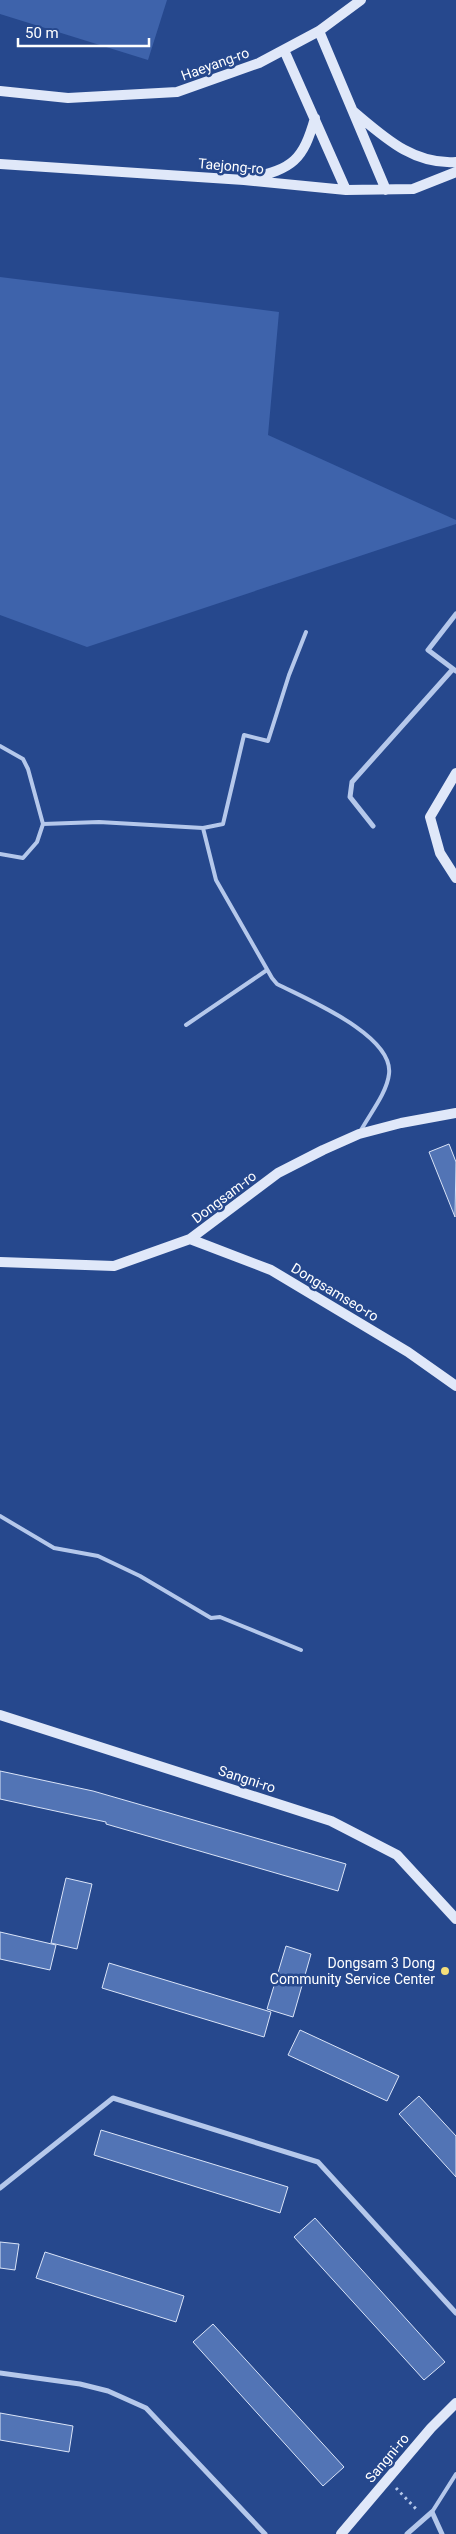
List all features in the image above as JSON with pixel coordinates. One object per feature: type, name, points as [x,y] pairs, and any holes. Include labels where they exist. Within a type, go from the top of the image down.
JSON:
[{"type":"main road","name":"Haeyang-ro","points":[[0,91],[68,98],[177,92],[259,63],[319,30],[360,1]]},
{"type":"main road","points":[[319,30],[386,190]]},
{"type":"main road","points":[[284,50],[346,190]]},
{"type":"main road","points":[[352,110],[386,139],[412,155],[439,163],[456,162]]},
{"type":"main road","points":[[244,180],[270,174],[294,163],[308,142],[315,118]]},
{"type":"main road","name":"Taejong-ro","points":[[0,164],[244,180],[346,190],[413,189],[456,172]]},
{"type":"main road","points":[[456,773],[430,817],[440,853],[456,878]]},
{"type":"main road","name":"Dongsam-ro","points":[[0,1262],[114,1266],[190,1239],[278,1173],[359,1134],[400,1122],[456,1113]]},
{"type":"main road","name":"Dongsamseo-ro","points":[[190,1239],[271,1270],[408,1352],[456,1386]]},
{"type":"main road","name":"Sangni-ro","points":[[0,1715],[332,1821],[397,1855],[456,1919]]},
{"type":"main road","name":"Sangni-ro","points":[[341,2534],[430,2428],[456,2402]]},
{"type":"street","points":[[373,826],[350,797],[352,782],[454,670],[428,650],[456,614]]},
{"type":"street","points":[[0,2188],[113,2098],[318,2162],[456,2313]]},
{"type":"street","points":[[0,2372],[80,2384],[108,2391],[146,2408],[265,2534]]},
{"type":"street","points":[[407,2534],[432,2512],[442,2534]]},
{"type":"lane","points":[[43,824],[99,822],[202,828],[223,824],[244,735],[268,741],[288,675],[306,632]]},
{"type":"lane","points":[[0,746],[23,759],[28,769],[43,824],[37,842],[23,858],[0,854]]},
{"type":"lane","points":[[202,828],[216,880],[267,970],[277,984],[363,1031],[383,1051],[390,1071],[388,1081],[359,1134]]},
{"type":"lane","points":[[186,1025],[267,970]]},
{"type":"lane","points":[[0,1516],[54,1548],[98,1556],[140,1576],[211,1618],[220,1616],[301,1650]]},
{"type":"lane","points":[[432,2512],[456,2474]]},
{"type":"path","points":[[387,2479],[425,2518]]},
{"type":"shaded area","points":[[0,0],[167,0],[148,60],[0,14]]},
{"type":"shaded area","points":[[0,277],[279,312],[268,435],[456,520],[456,524],[87,647],[0,615]]},
{"type":"building","points":[[449,1144],[456,1162],[455,1217],[429,1152]]},
{"type":"building","points":[[0,1771],[93,1791],[346,1864],[338,1891],[106,1824],[106,1822],[0,1799]]},
{"type":"building","points":[[66,1878],[92,1884],[77,1949],[51,1943]]},
{"type":"building","points":[[0,1932],[56,1945],[50,1970],[0,1959]]},
{"type":"building","points":[[286,1946],[311,1954],[293,2017],[267,2009]]},
{"type":"building","points":[[109,1963],[271,2012],[264,2037],[102,1988]]},
{"type":"building","points":[[300,2030],[399,2076],[387,2101],[288,2055]]},
{"type":"building","points":[[419,2096],[456,2136],[456,2177],[399,2114]]},
{"type":"building","points":[[101,2130],[288,2187],[280,2213],[94,2155]]},
{"type":"building","points":[[315,2218],[445,2362],[424,2380],[294,2237]]},
{"type":"building","points":[[0,2242],[19,2244],[15,2270],[0,2268]]},
{"type":"building","points":[[45,2252],[184,2296],[176,2322],[36,2278]]},
{"type":"building","points":[[213,2324],[344,2467],[323,2486],[193,2342]]},
{"type":"building","points":[[0,2413],[73,2426],[69,2452],[0,2440]]},
{"type":"place","name":"Dongsam 3 Dong Community Service Center","points":[[445,1971]]}]
